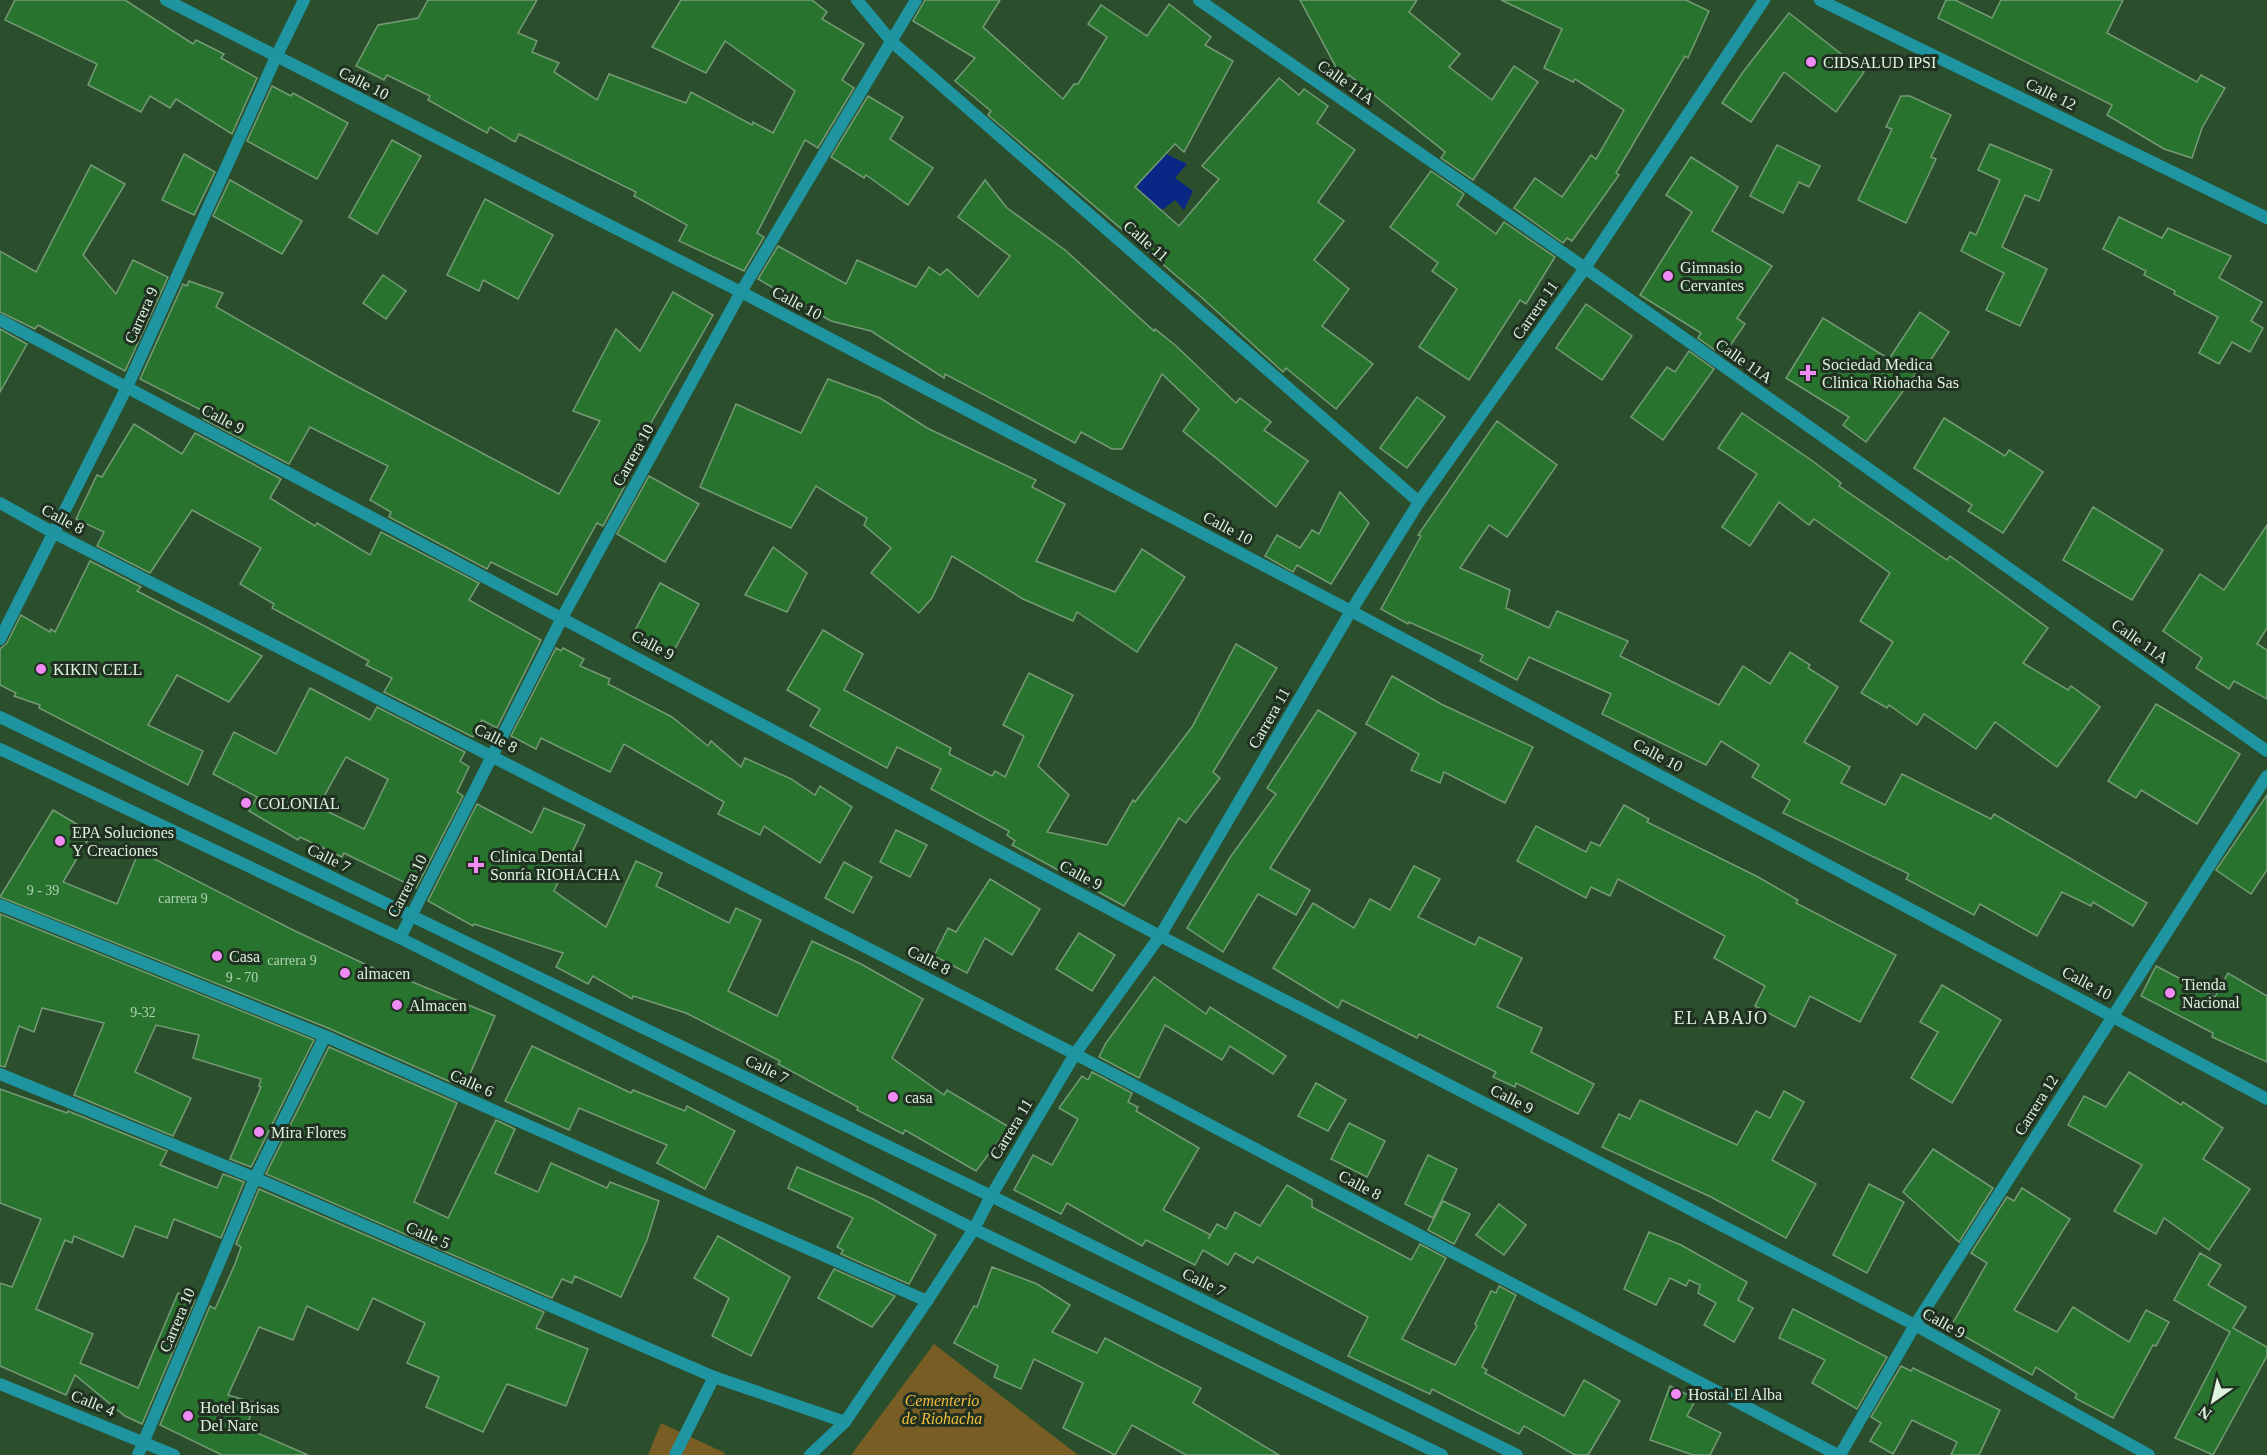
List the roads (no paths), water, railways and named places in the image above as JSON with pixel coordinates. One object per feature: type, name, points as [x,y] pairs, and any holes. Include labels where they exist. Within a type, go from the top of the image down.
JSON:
[{"type":"street","name":"Calle 10","points":[[166,0],[741,292],[1351,611],[2267,1099]]},
{"type":"street","name":"Carrera 9","points":[[0,639],[127,387],[304,0]]},
{"type":"street","name":"Calle 11","points":[[857,0],[892,42],[1419,502]]},
{"type":"street","name":"Carrera 10","points":[[400,938],[491,754],[563,616],[741,292],[916,0]]},
{"type":"street","name":"Calle 11A","points":[[1199,0],[1585,268],[2267,751]]},
{"type":"street","name":"Carrera 11","points":[[810,1455],[845,1422],[927,1302],[974,1228],[1075,1054],[1160,936],[1351,611],[1419,502],[1585,268],[1764,0]]},
{"type":"street","name":"Calle 12","points":[[1820,0],[2267,218]]},
{"type":"street","name":"Calle 9","points":[[0,320],[563,616],[1160,936],[1915,1325],[2149,1455]]},
{"type":"street","name":"Calle 8","points":[[0,503],[52,532],[1075,1054],[1839,1455]]},
{"type":"street","name":"Calle 7","points":[[0,717],[991,1196],[1517,1455]]},
{"type":"street","points":[[0,749],[400,938],[974,1228],[1442,1455]]},
{"type":"street","name":"Carrera 12","points":[[1839,1455],[1915,1325],[2267,776]]},
{"type":"street","name":"Calle 6","points":[[0,905],[325,1036],[927,1302]]},
{"type":"street","name":"Carrera 10","points":[[138,1455],[255,1178],[325,1036]]},
{"type":"street","name":"Calle 5","points":[[0,1074],[255,1178],[714,1377],[845,1422]]},
{"type":"street","points":[[675,1455],[714,1377]]},
{"type":"street","name":"Calle 4","points":[[0,1384],[174,1455]]},
{"type":"place","name":"CIDSALUD IPSI","points":[[1811,62]]},
{"type":"place","name":"Gimnasio Cervantes","points":[[1668,276]]},
{"type":"place","name":"Sociedad Medica Clinica Riohacha Sas","points":[[1808,373]]},
{"type":"place","name":"KIKIN CELL","points":[[41,669]]},
{"type":"place","name":"COLONIAL","points":[[246,803]]},
{"type":"place","name":"EPA Soluciones Y Creaciones","points":[[60,841]]},
{"type":"place","name":"Clinica Dental Sonría RIOHACHA","points":[[476,865]]},
{"type":"place","name":"Casa","points":[[217,956]]},
{"type":"place","name":"almacen","points":[[345,973]]},
{"type":"place","name":"Tienda Nacional","points":[[2170,993]]},
{"type":"place","name":"Almacen","points":[[397,1005]]},
{"type":"place","name":"casa","points":[[893,1097]]},
{"type":"place","name":"Mira Flores","points":[[259,1132]]},
{"type":"place","name":"Hostal El Alba","points":[[1676,1394]]},
{"type":"place","name":"Hotel Brisas Del Nare","points":[[188,1416]]},
{"type":"district","name":"EL ABAJO","points":[[1721,1018]]},
{"type":"park label","name":"Cementerio de Riohacha","points":[[942,1409]]}]
